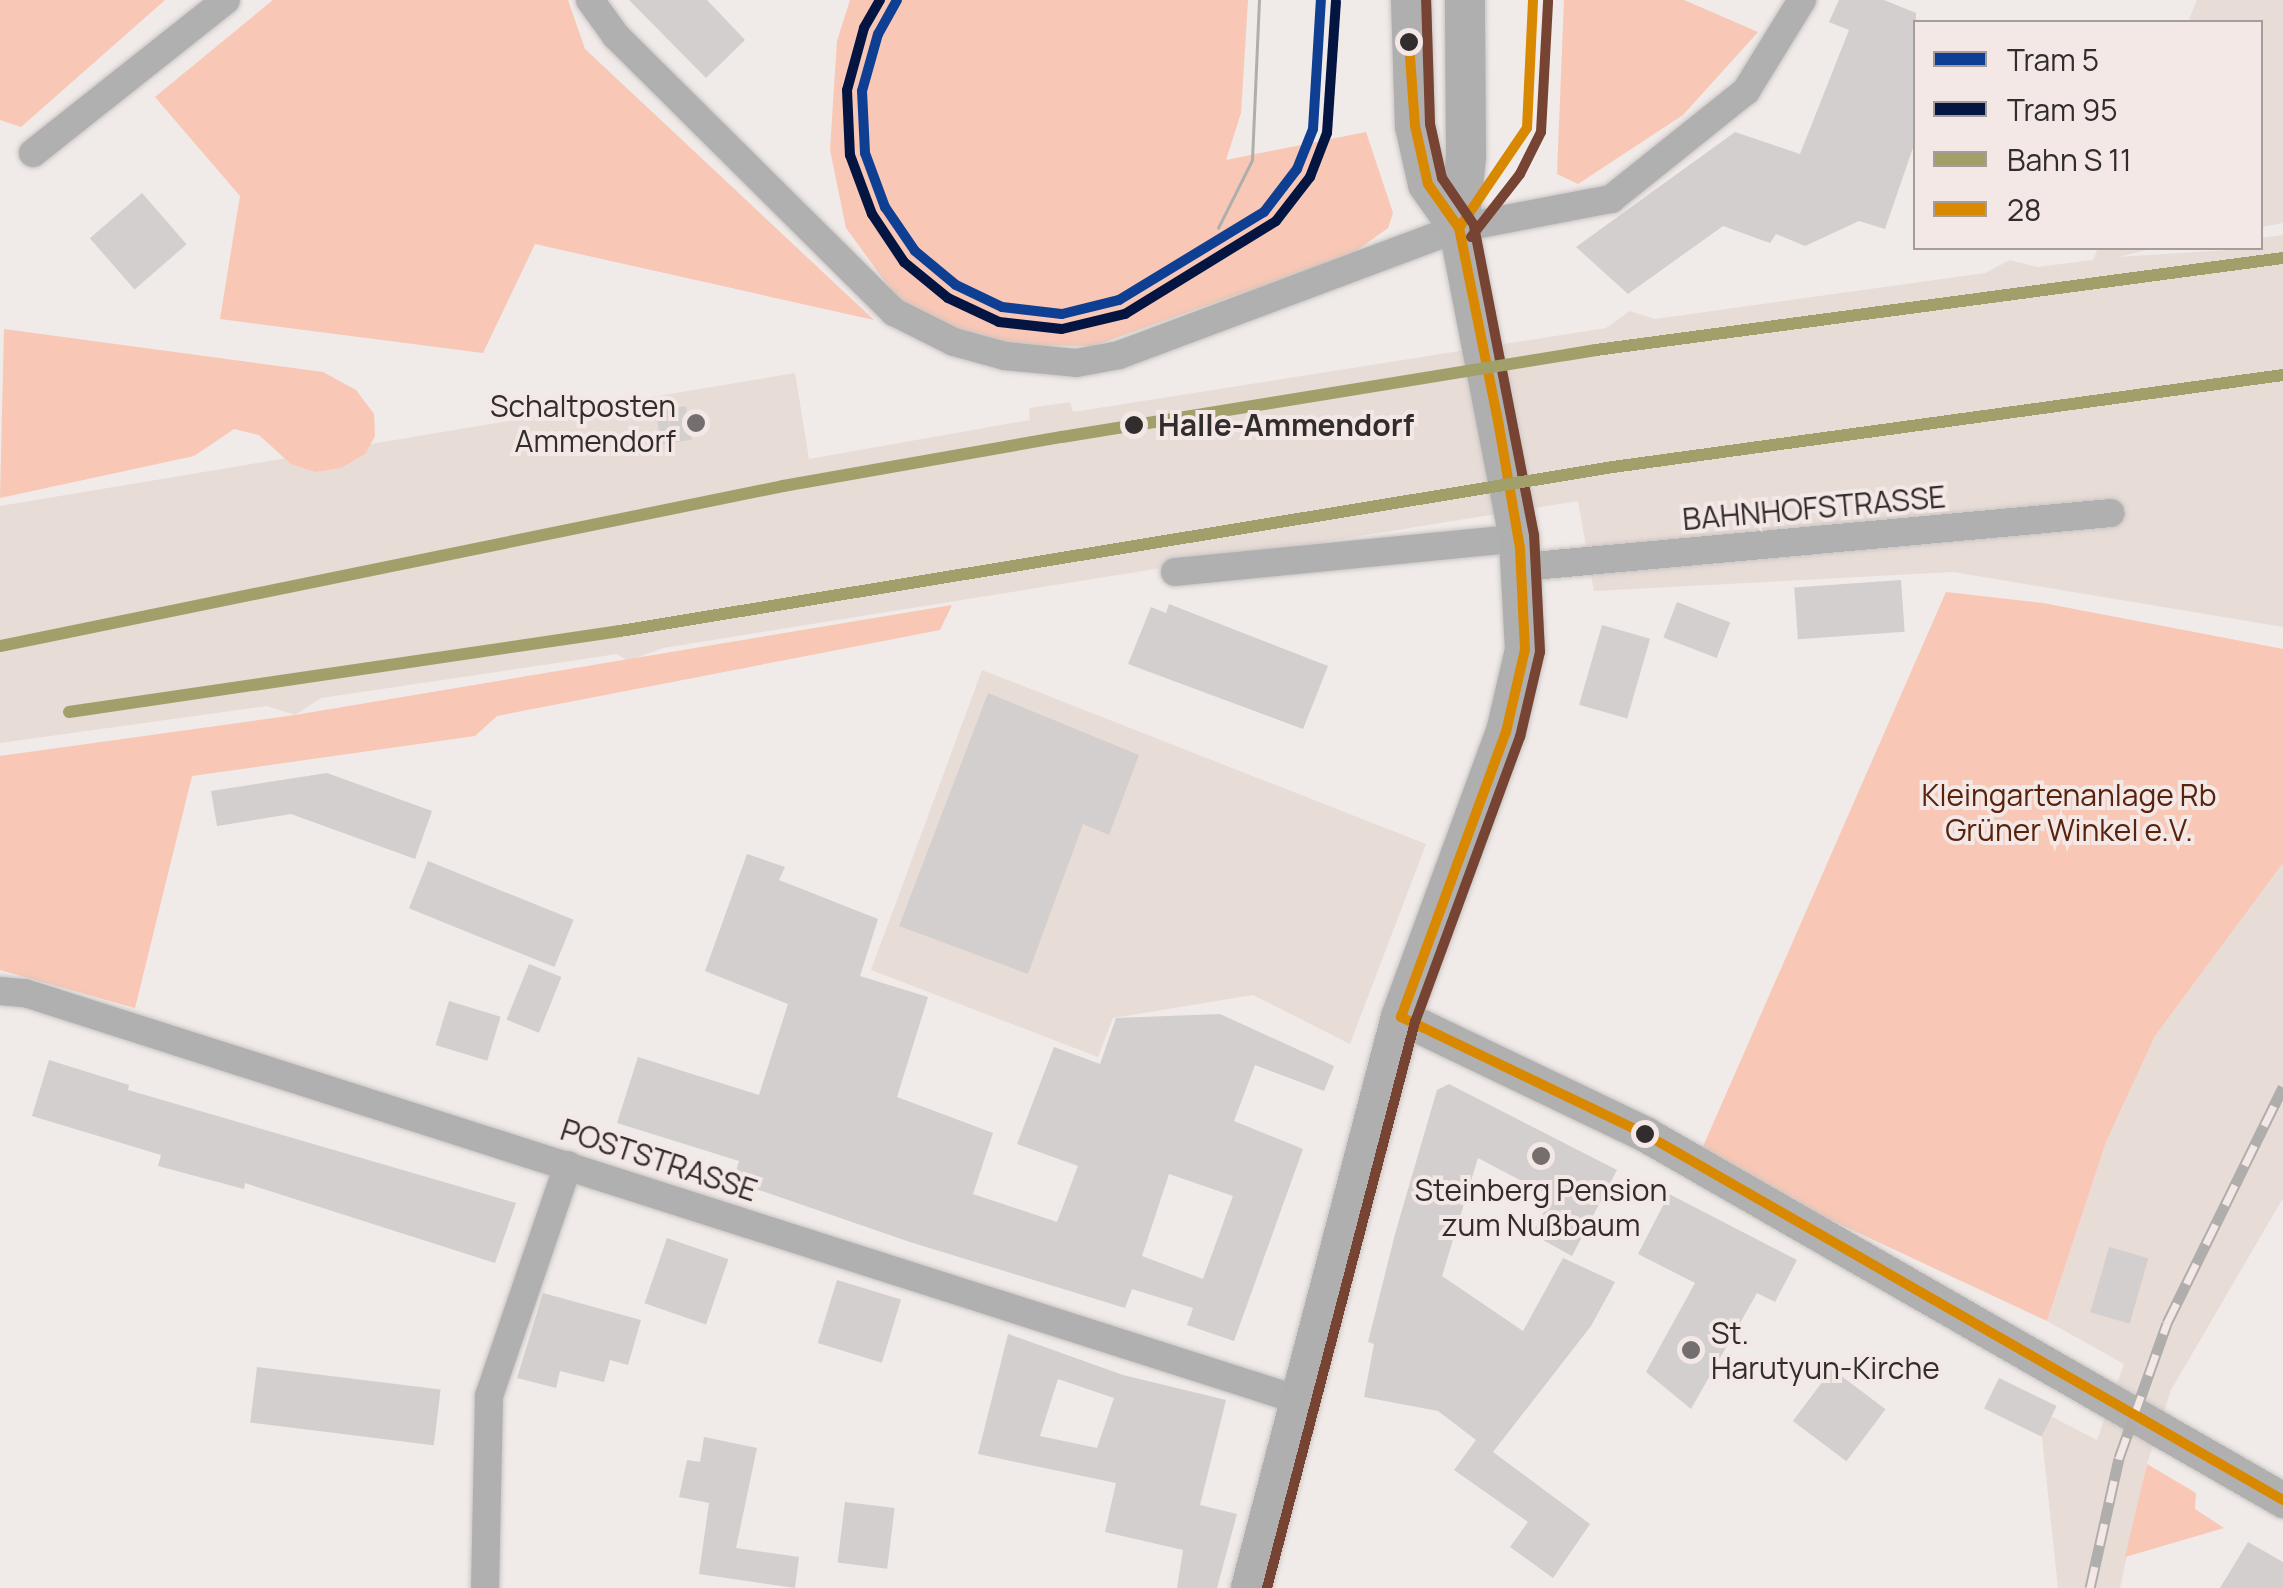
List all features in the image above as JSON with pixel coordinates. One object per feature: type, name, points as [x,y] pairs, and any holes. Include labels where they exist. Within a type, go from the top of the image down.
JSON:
[{"type":"main road","points":[[1411,0],[1415,126],[1428,184],[1459,228]]},
{"type":"main road","points":[[1252,1588],[1296,1399],[1401,1017],[1506,732],[1526,650],[1520,552],[1459,228],[1466,156],[1465,0]]},
{"type":"street","points":[[33,153],[226,0]]},
{"type":"street","points":[[590,0],[616,36],[894,312],[954,342],[1005,356],[1076,363],[1119,355],[1459,228],[1612,198],[1746,90],[1802,0]]},
{"type":"street","name":"BAHNHOFSTRASSE","points":[[1175,572],[2111,513]]},
{"type":"street","name":"POSTSTRASSE","points":[[0,990],[568,1165],[1296,1399]]},
{"type":"street","points":[[1401,1017],[1662,1143],[2283,1500]]},
{"type":"street","points":[[485,1588],[488,1396],[568,1165]]},
{"type":"shaded area","points":[[2197,0],[2283,0],[2283,223],[2263,227],[2263,20],[2189,20]]},
{"type":"shaded area","points":[[2283,235],[2283,627],[1953,572],[1594,591],[1578,501],[663,648],[628,661],[617,654],[321,698],[295,715],[267,706],[0,743],[0,506],[795,373],[809,459],[1030,420],[1029,408],[1070,402],[1073,412],[1606,328],[1630,311],[1655,319],[1985,273],[2010,260],[2037,267],[2093,260],[2097,250],[2147,250],[2117,257],[2263,250],[2263,238]]},
{"type":"shaded area","points":[[982,670],[1426,844],[1350,1044],[1253,995],[1113,1018],[1098,1057],[871,970]]},
{"type":"shaded area","points":[[2283,863],[2283,1198],[2171,1390],[2146,1467],[2120,1588],[2058,1588],[2039,1410],[2097,1440],[2124,1364],[2047,1321],[2106,1142],[2155,1036]]},
{"type":"green space","points":[[0,0],[165,0],[21,127],[0,120]]},
{"type":"green space","points":[[273,0],[568,0],[585,49],[874,320],[535,244],[483,353],[220,319],[240,196],[155,97]]},
{"type":"green space","points":[[850,0],[1248,0],[1241,113],[1226,160],[1366,132],[1393,213],[1388,228],[1352,254],[1093,346],[1014,345],[956,330],[900,302],[846,228],[830,150],[837,41]]},
{"type":"green space","points":[[1564,0],[1684,0],[1758,32],[1683,115],[1578,184],[1557,174]]},
{"type":"green space","points":[[4,329],[323,372],[356,390],[374,414],[375,436],[365,454],[341,468],[315,472],[291,464],[259,435],[234,429],[194,456],[0,498]]},
{"type":"green space","name":"Kleingartenanlage Rb Grüner Winkel e.V.","points":[[1946,592],[2043,603],[2283,649],[2283,863],[2155,1036],[2106,1142],[2047,1321],[1698,1158]]},
{"type":"green space","points":[[952,605],[940,630],[497,716],[475,736],[192,776],[135,1008],[0,970],[0,756],[295,715]]},
{"type":"green space","points":[[2147,1464],[2196,1493],[2195,1509],[2224,1528],[2125,1557]]},
{"type":"building","points":[[629,0],[707,0],[745,40],[706,78]]},
{"type":"building","points":[[1839,0],[1884,0],[1916,13],[1913,148],[1885,229],[1859,221],[1805,246],[1776,234],[1770,243],[1723,226],[1628,294],[1576,247],[1735,132],[1800,154],[1849,30],[1829,22]]},
{"type":"building","points":[[142,193],[187,244],[135,290],[90,238]]},
{"type":"building","points":[[686,406],[692,439],[661,445],[655,411]]},
{"type":"building","points":[[1901,580],[1905,632],[1798,639],[1794,587]]},
{"type":"building","points":[[1677,602],[1730,622],[1717,658],[1663,637]]},
{"type":"building","points":[[1169,604],[1328,666],[1303,729],[1128,664],[1151,607],[1166,613]]},
{"type":"building","points":[[1602,625],[1650,639],[1627,719],[1579,705]]},
{"type":"building","points":[[988,693],[1139,755],[1109,835],[1083,824],[1028,974],[899,926]]},
{"type":"building","points":[[327,773],[432,811],[415,859],[291,814],[217,826],[211,791]]},
{"type":"building","points":[[747,854],[785,867],[779,880],[878,919],[860,976],[928,997],[897,1097],[993,1133],[973,1194],[1057,1222],[1078,1166],[1017,1144],[1054,1047],[1100,1064],[1116,1018],[1220,1014],[1334,1066],[1324,1091],[1255,1065],[1234,1121],[1303,1149],[1234,1341],[1187,1325],[1193,1308],[1132,1289],[1125,1308],[910,1242],[733,1181],[739,1161],[617,1123],[638,1057],[759,1095],[788,1004],[705,971]],"holes":[[[1169,1174],[1233,1196],[1203,1279],[1142,1256]]]},
{"type":"building","points":[[428,861],[574,920],[554,967],[409,908]]},
{"type":"building","points":[[529,964],[561,977],[539,1033],[507,1020]]},
{"type":"building","points":[[449,1001],[501,1017],[487,1061],[436,1045]]},
{"type":"building","points":[[49,1060],[129,1085],[128,1090],[516,1203],[495,1263],[245,1183],[244,1189],[158,1166],[161,1155],[32,1116]]},
{"type":"building","points":[[1449,1084],[1617,1170],[1572,1256],[1532,1234],[1552,1197],[1478,1158],[1442,1276],[1523,1331],[1563,1258],[1615,1282],[1591,1326],[1493,1452],[1590,1524],[1553,1578],[1510,1547],[1528,1522],[1454,1470],[1476,1440],[1438,1411],[1364,1397],[1374,1344],[1368,1342],[1395,1234],[1437,1090]]},
{"type":"building","points":[[1669,1194],[1797,1260],[1775,1302],[1757,1293],[1691,1409],[1646,1372],[1695,1283],[1638,1254]]},
{"type":"building","points":[[667,1238],[728,1259],[706,1324],[645,1303]]},
{"type":"building","points":[[2109,1247],[2148,1258],[2130,1324],[2090,1312]]},
{"type":"building","points":[[837,1280],[901,1300],[882,1363],[818,1343]]},
{"type":"building","points":[[543,1293],[641,1320],[628,1365],[610,1360],[604,1382],[560,1371],[556,1388],[517,1378]]},
{"type":"building","points":[[1008,1334],[1123,1375],[1226,1400],[1200,1505],[1237,1514],[1217,1588],[1177,1588],[1183,1550],[1105,1532],[1116,1483],[978,1454]],"holes":[[[1058,1379],[1114,1398],[1097,1448],[1040,1436]]]},
{"type":"building","points":[[257,1367],[441,1390],[434,1445],[250,1423]]},
{"type":"building","points":[[1832,1369],[1886,1409],[1846,1461],[1793,1421]]},
{"type":"building","points":[[1999,1378],[2057,1406],[2042,1437],[1984,1409]]},
{"type":"building","points":[[704,1437],[757,1448],[736,1548],[799,1557],[795,1588],[699,1574],[709,1503],[679,1497],[687,1460],[700,1462]]},
{"type":"building","points":[[845,1502],[895,1508],[887,1569],[838,1563]]},
{"type":"building","points":[[2248,1542],[2283,1562],[2283,1588],[2220,1588]]},
{"type":"tram line","name":"95","points":[[880,0],[864,28],[847,90],[850,155],[872,214],[904,262],[948,298],[999,322],[1062,329],[1125,314],[1276,221],[1310,177],[1327,133],[1336,1]]},
{"type":"tram line","name":"5","points":[[897,0],[878,34],[862,91],[865,153],[885,207],[915,251],[956,285],[1002,307],[1062,314],[1119,300],[1264,212],[1297,169],[1313,129],[1321,0]]},
{"type":"tram line","points":[[1218,228],[1252,160],[1259,0]]},
{"type":"railway","points":[[2090,1588],[2119,1458],[2167,1323],[2283,1087]]},
{"type":"transit line","points":[[1267,1588],[1415,1022],[1520,737],[1540,652],[1534,535],[1474,225],[1442,178],[1430,124],[1426,0]]},
{"type":"transit line","name":"28","points":[[1459,228],[1527,128],[1533,0]]},
{"type":"transit line","points":[[1471,237],[1520,174],[1541,132],[1548,1]]},
{"type":"transit line","name":"28","points":[[1401,1017],[1506,732],[1525,650],[1520,548],[1499,426],[1459,228],[1428,184],[1415,126],[1409,42]]},
{"type":"transit line","points":[[0,646],[783,486],[1062,437],[1596,350],[2283,258]]},
{"type":"transit line","points":[[69,712],[620,631],[1613,467],[2283,375]]},
{"type":"transit line","name":"28","points":[[1401,1017],[1645,1134],[2283,1500]]},
{"type":"place","name":"Schaltposten Ammendorf","points":[[696,423]]},
{"type":"place","name":"Halle-Ammendorf","points":[[1134,425]]},
{"type":"place","name":"Steinberg Pension zum Nußbaum","points":[[1541,1156]]},
{"type":"place","name":"St. Harutyun-Kirche","points":[[1691,1350]]}]
